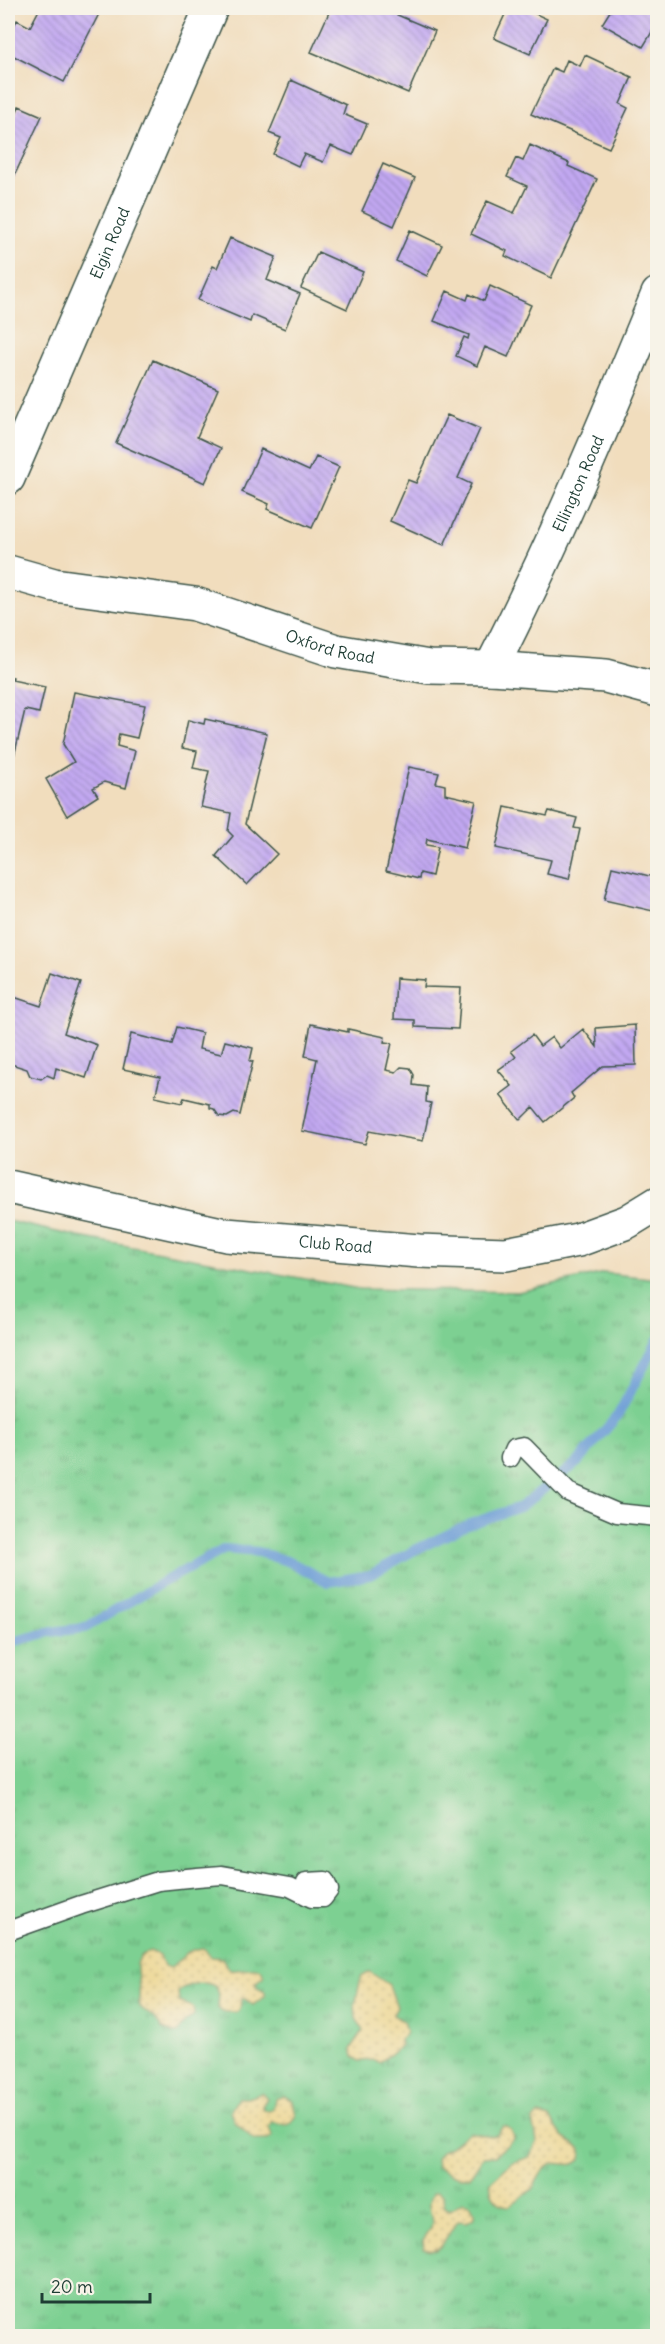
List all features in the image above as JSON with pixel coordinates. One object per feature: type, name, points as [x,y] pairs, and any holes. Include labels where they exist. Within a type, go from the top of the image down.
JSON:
[{"type":"street","name":"Elgin Road","points":[[8,478],[211,8]]},
{"type":"street","name":"Ellington Road","points":[[491,668],[542,565],[657,294]]},
{"type":"street","name":"Oxford Road","points":[[8,572],[54,585],[195,604],[336,651],[429,667],[491,668],[606,676],[657,690]]},
{"type":"street","name":"Club Road","points":[[8,1187],[226,1235],[419,1251],[506,1254],[579,1240],[627,1222],[657,1203]]},
{"type":"lane","points":[[510,1458],[514,1449],[524,1447],[568,1492],[617,1513],[657,1517]]},
{"type":"lane","points":[[8,1931],[158,1881],[222,1875],[290,1887],[312,1898],[322,1898],[329,1890],[325,1881],[306,1882]]},
{"type":"green space","points":[[8,1221],[79,1237],[359,1289],[518,1292],[604,1273],[657,1279],[657,2336],[8,2336]]},
{"type":"sand","points":[[205,1949],[211,1957],[222,1958],[231,1970],[261,1969],[264,1976],[256,1982],[257,1988],[265,1992],[265,1996],[253,2005],[241,1999],[238,2012],[222,2012],[218,2008],[219,1994],[216,1987],[202,1983],[187,1987],[178,1992],[179,2002],[193,2007],[194,2015],[184,2023],[178,2033],[173,2033],[163,2029],[140,2007],[138,1961],[150,1951],[160,1955],[164,1966],[171,1968],[188,1952]]},
{"type":"sand","points":[[370,1972],[389,1985],[397,2007],[393,2015],[403,2021],[406,2032],[400,2039],[401,2045],[379,2062],[360,2061],[353,2056],[351,2049],[363,2031],[356,2018],[355,2005],[361,1977]]},
{"type":"sand","points":[[262,2093],[267,2098],[262,2106],[263,2110],[273,2109],[275,2099],[284,2096],[293,2101],[296,2115],[291,2123],[286,2125],[272,2121],[269,2126],[272,2137],[268,2140],[254,2140],[235,2122],[231,2110],[238,2098],[247,2098]]},
{"type":"sand","points":[[539,2115],[550,2118],[563,2137],[580,2148],[581,2159],[574,2164],[550,2165],[542,2172],[529,2192],[510,2206],[501,2204],[493,2195],[491,2182],[511,2163],[530,2157],[537,2142],[533,2120]]},
{"type":"sand","points":[[503,2126],[511,2130],[513,2140],[495,2156],[483,2157],[470,2177],[458,2177],[437,2167],[436,2158],[441,2151],[469,2132],[497,2135]]},
{"type":"sand","points":[[436,2192],[443,2196],[444,2206],[449,2210],[463,2202],[470,2204],[475,2217],[467,2222],[458,2221],[441,2246],[431,2250],[424,2248],[423,2240],[431,2228],[429,2204],[432,2194]]},
{"type":"building","points":[[40,8],[102,8],[64,82],[8,53],[8,38],[17,20],[30,27]]},
{"type":"building","points":[[331,8],[364,8],[374,12],[375,8],[381,8],[435,31],[408,93],[311,52]]},
{"type":"building","points":[[508,8],[523,8],[547,19],[530,54],[494,38]]},
{"type":"building","points":[[612,8],[658,8],[658,22],[643,47],[602,24]]},
{"type":"building","points":[[585,55],[632,77],[620,104],[628,108],[609,148],[531,114],[553,68],[562,72],[567,60],[580,66]]},
{"type":"building","points":[[291,80],[346,105],[343,114],[367,124],[353,155],[331,146],[323,162],[304,154],[298,166],[273,154],[281,138],[269,133]]},
{"type":"building","points":[[19,106],[42,116],[11,183],[8,182],[8,116],[14,119]]},
{"type":"building","points":[[530,145],[597,179],[551,278],[505,256],[507,251],[471,234],[487,201],[514,213],[527,186],[507,177],[516,158],[523,161]]},
{"type":"building","points":[[383,164],[415,178],[394,226],[362,211]]},
{"type":"building","points":[[410,230],[442,245],[427,276],[396,261]]},
{"type":"building","points":[[230,238],[276,257],[267,280],[300,294],[285,329],[252,315],[250,322],[198,300],[213,266],[217,268]]},
{"type":"building","points":[[318,252],[363,272],[347,309],[301,288]]},
{"type":"building","points":[[490,286],[531,305],[508,357],[485,347],[477,366],[456,356],[464,337],[468,339],[469,335],[434,321],[447,291],[467,300],[469,294],[484,301]]},
{"type":"building","points":[[153,360],[218,389],[197,437],[221,448],[205,483],[116,443]]},
{"type":"building","points":[[447,415],[480,429],[458,478],[471,484],[444,545],[390,521],[408,480],[416,483]]},
{"type":"building","points":[[261,449],[309,471],[316,457],[339,467],[312,528],[267,509],[269,504],[242,492]]},
{"type":"building","points":[[8,676],[13,677],[12,680],[45,687],[39,713],[25,710],[11,769],[8,768]]},
{"type":"building","points":[[74,692],[145,705],[137,738],[119,734],[117,746],[135,751],[126,788],[104,782],[93,788],[98,796],[67,816],[46,779],[74,762],[63,744]]},
{"type":"building","points":[[205,719],[267,733],[245,824],[277,854],[247,885],[216,856],[233,836],[228,831],[231,813],[201,807],[209,771],[193,768],[197,751],[182,748],[188,720],[204,724]]},
{"type":"building","points":[[409,767],[439,773],[436,783],[445,785],[445,794],[476,801],[465,848],[427,839],[426,845],[438,847],[432,876],[420,873],[419,879],[386,871]]},
{"type":"building","points":[[505,807],[547,816],[549,811],[577,818],[574,828],[580,829],[569,879],[547,874],[551,860],[496,848]]},
{"type":"building","points":[[612,867],[658,878],[658,910],[653,911],[604,900]]},
{"type":"building","points":[[658,927],[658,946],[652,945]]},
{"type":"building","points":[[52,973],[81,983],[64,1033],[97,1045],[86,1078],[56,1068],[54,1078],[47,1075],[41,1079],[30,1076],[27,1069],[8,1063],[8,995],[41,1006]]},
{"type":"building","points":[[396,978],[425,980],[424,987],[461,988],[458,1029],[415,1027],[415,1020],[394,1019]]},
{"type":"building","points":[[311,1024],[385,1037],[384,1042],[392,1043],[386,1070],[396,1072],[401,1067],[410,1068],[414,1075],[413,1085],[427,1087],[426,1102],[431,1103],[423,1141],[369,1131],[365,1144],[302,1131],[317,1059],[305,1056]]},
{"type":"building","points":[[635,1025],[636,1065],[603,1066],[571,1093],[574,1098],[545,1122],[533,1107],[520,1120],[500,1095],[512,1086],[498,1070],[516,1057],[511,1051],[532,1035],[540,1046],[552,1037],[560,1048],[583,1029],[597,1047],[596,1028]]},
{"type":"building","points":[[177,1027],[202,1033],[199,1049],[221,1054],[225,1041],[253,1048],[250,1061],[253,1061],[240,1115],[234,1113],[227,1117],[219,1116],[214,1109],[210,1108],[210,1104],[184,1098],[182,1103],[155,1097],[160,1077],[123,1069],[131,1034],[172,1044]]},
{"type":"waterway","points":[[8,1643],[50,1632],[85,1628],[225,1549],[258,1552],[290,1562],[328,1582],[370,1575],[415,1550],[470,1524],[520,1507],[578,1462],[618,1415],[658,1340]]}]
